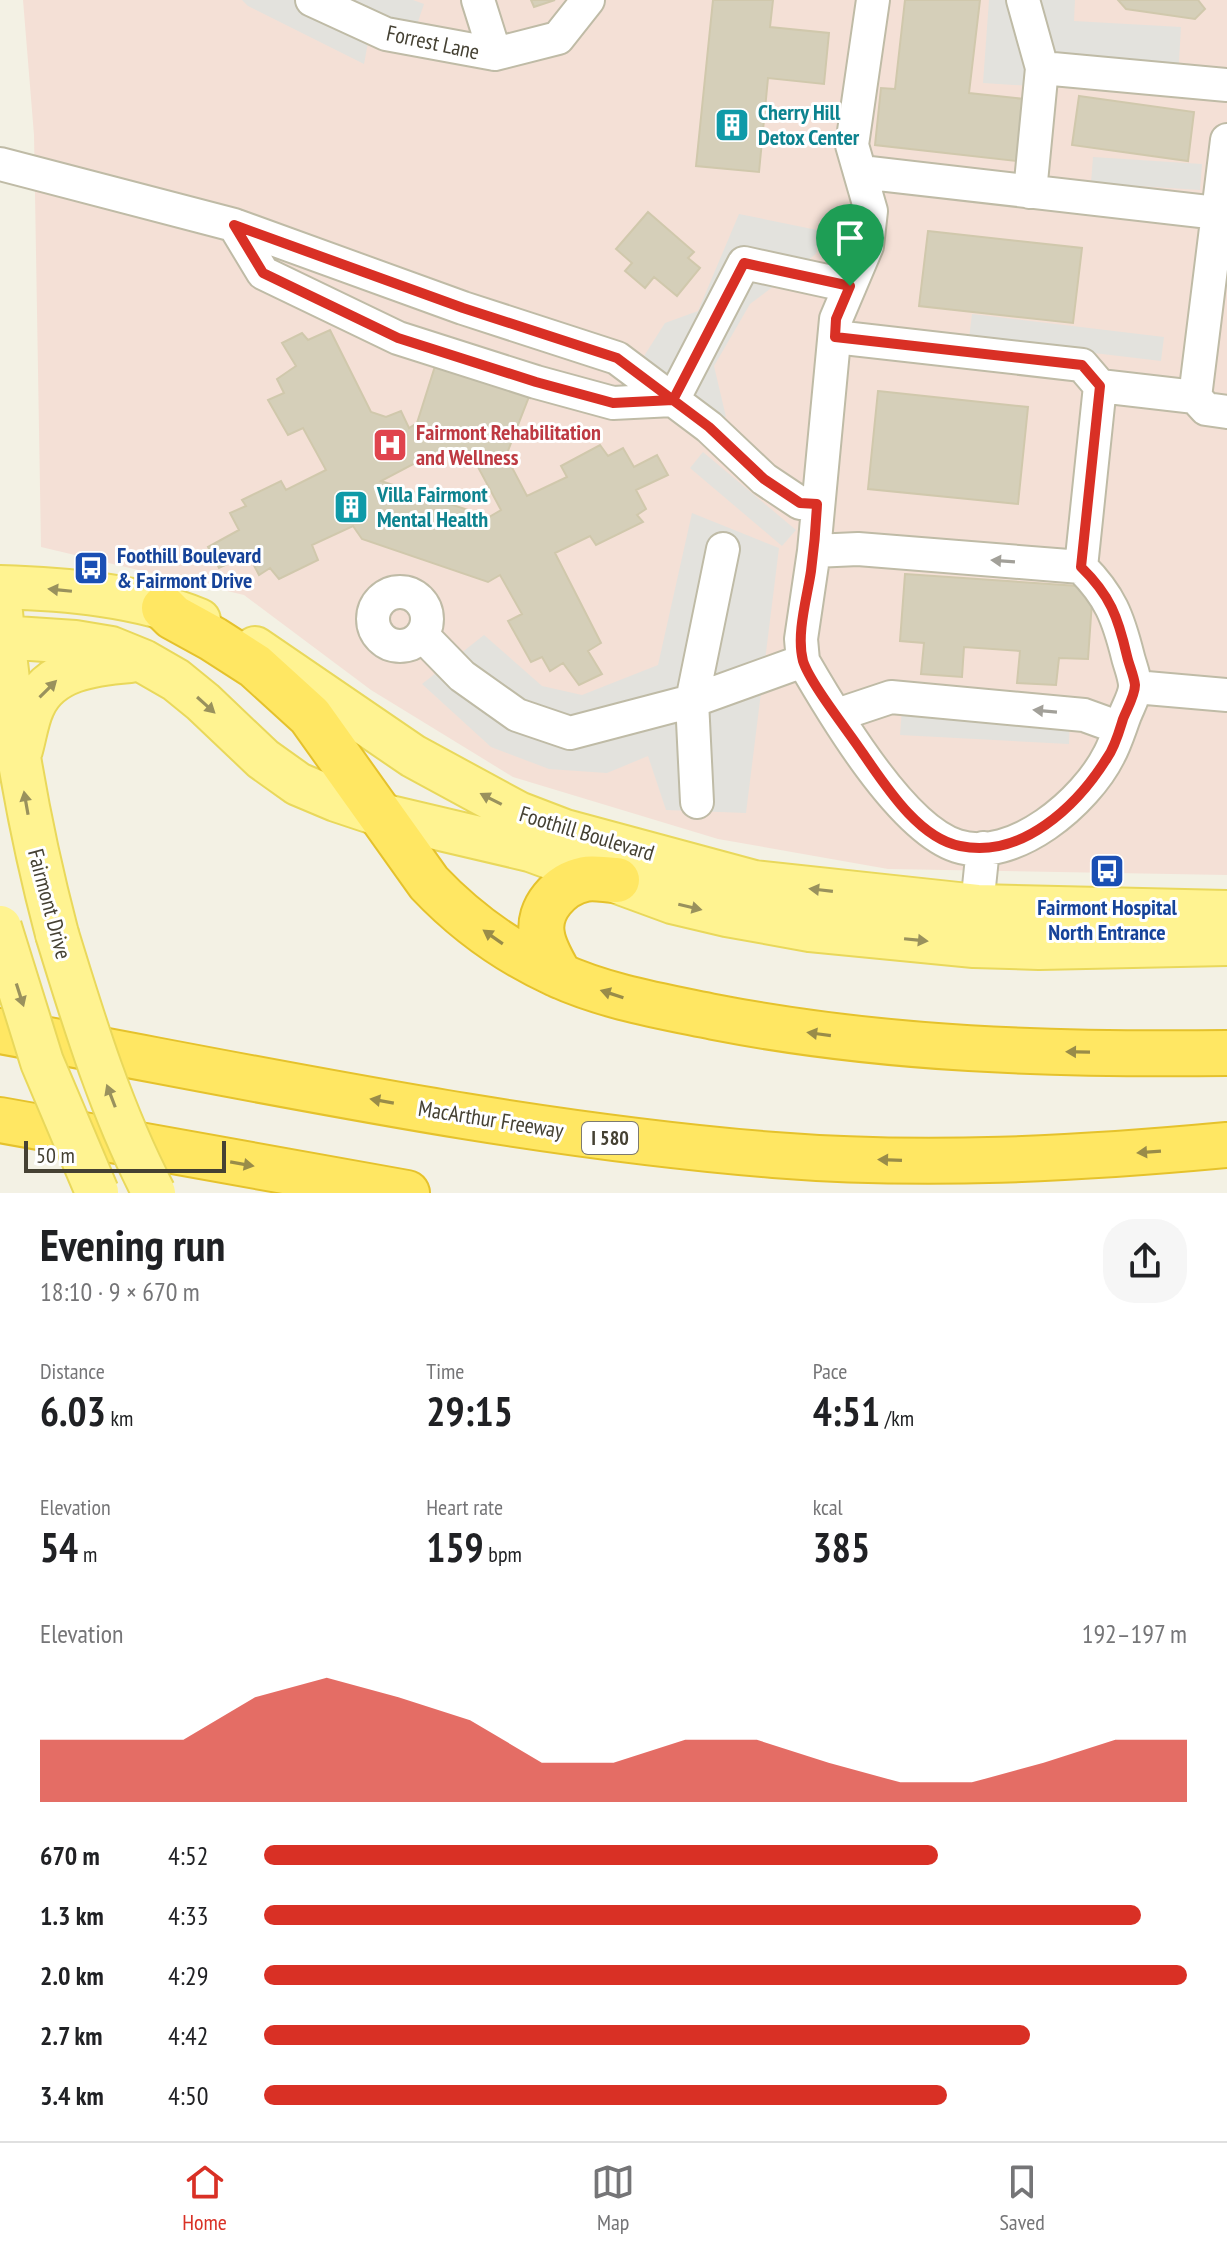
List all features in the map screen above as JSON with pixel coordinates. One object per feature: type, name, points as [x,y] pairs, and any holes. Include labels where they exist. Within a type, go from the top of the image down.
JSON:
[{"type":"highway","points":[[164,608],[173,617],[255,666],[310,716],[429,883],[453,908],[527,960],[560,976],[650,1004],[762,1026],[907,1045],[994,1051],[1227,1053]]},
{"type":"highway","points":[[560,976],[542,935],[541,918],[550,902],[564,888],[586,879],[617,880]]},
{"type":"highway","name":"MacArthur Freeway","points":[[0,1031],[506,1123],[644,1143],[906,1161],[1034,1158],[1227,1145]]},
{"type":"highway","points":[[0,1120],[407,1193]]},
{"type":"main road","name":"Foothill Boulevard","points":[[0,587],[82,593],[164,608],[218,628],[310,684],[413,756],[518,813],[553,826],[754,882],[975,926],[1039,948],[1227,944]]},
{"type":"main road","name":"Foothill Boulevard","points":[[1,625],[111,648],[143,661],[185,687],[263,759],[298,784],[336,800],[381,815],[530,850],[672,902],[727,915],[810,930],[975,926],[1227,912]]},
{"type":"main road","name":"Fairmont Drive","points":[[1,625],[19,759],[38,860],[57,934],[109,1092],[154,1193]]},
{"type":"main road","points":[[19,759],[33,705],[48,685],[67,673],[94,664],[143,661]]},
{"type":"main road","points":[[0,927],[42,1062],[97,1192]]},
{"type":"lane","name":"Forrest Lane","points":[[312,0],[386,34],[495,54],[558,38],[588,0]]},
{"type":"lane","points":[[478,0],[495,54]]},
{"type":"lane","points":[[814,551],[858,549],[1081,567],[1100,585],[1109,600],[1119,624],[1135,687],[1109,757],[1078,796],[1045,826],[1017,841],[983,848],[959,846],[935,835],[910,815],[888,789],[803,661],[801,639],[814,551],[836,319],[867,246],[871,211],[852,145],[873,0]]},
{"type":"lane","points":[[1023,0],[1042,68],[1030,192]]},
{"type":"lane","points":[[1042,68],[1227,85]]},
{"type":"lane","points":[[1195,397],[1223,213],[1227,140]]},
{"type":"lane","points":[[0,164],[234,225],[463,308],[617,358],[709,427],[764,479],[800,503],[817,504]]},
{"type":"lane","points":[[861,172],[1223,213]]},
{"type":"lane","points":[[234,225],[263,273],[398,338],[613,403],[673,400]]},
{"type":"lane","points":[[673,400],[744,263],[850,286]]},
{"type":"lane","points":[[835,337],[1082,365],[1100,386],[1195,397],[1206,409],[1227,412]]},
{"type":"lane","points":[[1081,567],[1100,386]]},
{"type":"lane","points":[[697,802],[692,701],[723,549]]},
{"type":"lane","points":[[422,635],[462,676],[517,715],[570,733],[692,701],[803,661]]},
{"type":"lane","points":[[1135,687],[1227,695]]},
{"type":"lane","points":[[837,715],[891,697],[1084,715],[1120,728]]},
{"type":"lane","points":[[975,926],[983,848]]},
{"type":"shaded area","name":"Fairmont Rehabilitation and Wellness","points":[[23,0],[1227,0],[1227,875],[888,869],[718,839],[513,777],[371,690],[244,595],[41,547],[34,135]]},
{"type":"shaded area","points":[[242,0],[413,0],[424,4],[408,51],[369,37],[364,64],[248,6]]},
{"type":"shaded area","points":[[989,0],[1075,0],[1074,21],[1181,27],[1177,95],[983,83]]},
{"type":"shaded area","points":[[1093,157],[1202,164],[1200,190],[1091,183]]},
{"type":"shaded area","points":[[739,214],[822,231],[816,254],[750,304],[714,366],[726,417],[712,416],[644,356],[665,323],[698,311]]},
{"type":"shaded area","points":[[972,314],[1164,337],[1161,361],[969,338]]},
{"type":"shaded area","points":[[703,452],[796,530],[782,546],[690,468]]},
{"type":"shaded area","points":[[692,513],[779,548],[746,813],[666,810],[648,756],[607,773],[549,769],[491,747],[422,684],[484,635],[542,686],[582,695],[658,665]]},
{"type":"shaded area","points":[[902,708],[1070,716],[1069,744],[900,735]]},
{"type":"building","points":[[531,0],[555,0],[534,7]]},
{"type":"building","name":"Cherry Hill Detox Center","points":[[713,0],[773,0],[770,27],[829,33],[824,84],[768,78],[759,172],[696,166]]},
{"type":"building","points":[[905,0],[980,0],[969,93],[1024,99],[1016,161],[875,145],[881,88],[895,89]]},
{"type":"building","points":[[1118,0],[1198,0],[1205,9],[1195,19],[1126,9]]},
{"type":"building","points":[[1079,96],[1194,112],[1188,161],[1072,145]]},
{"type":"building","points":[[648,212],[694,252],[688,258],[700,268],[677,296],[654,277],[645,288],[625,271],[632,263],[616,249]]},
{"type":"building","points":[[928,231],[1082,248],[1073,323],[919,306]]},
{"type":"building","name":"Villa Fairmont Mental Health","points":[[330,330],[371,412],[386,417],[401,411],[409,428],[417,423],[436,363],[530,394],[506,456],[527,496],[567,477],[561,466],[600,445],[608,456],[623,448],[634,467],[657,455],[668,475],[636,490],[646,509],[637,515],[643,522],[596,545],[590,536],[555,553],[601,643],[588,651],[602,674],[579,685],[563,663],[550,671],[542,657],[531,662],[508,621],[522,614],[500,575],[488,582],[362,539],[353,526],[312,545],[318,560],[279,579],[270,568],[259,575],[248,554],[219,568],[208,547],[239,530],[230,513],[246,506],[242,500],[281,481],[286,490],[326,470],[303,428],[288,435],[268,400],[284,393],[277,379],[296,366],[282,343],[302,333],[308,340]],"holes":[[[434,453],[478,467],[501,510],[489,517],[381,481]]]},
{"type":"building","points":[[878,391],[1028,407],[1018,504],[868,489]]},
{"type":"building","points":[[905,574],[1093,587],[1088,659],[1059,658],[1056,685],[1017,683],[1020,651],[964,647],[962,677],[921,674],[924,643],[900,641]]},
{"type":"place","name":"Cherry Hill Detox Center","points":[[732,125]]},
{"type":"place","name":"Fairmont Rehabilitation and Wellness","points":[[390,445]]},
{"type":"place","name":"Villa Fairmont Mental Health","points":[[351,507]]},
{"type":"place","name":"Foothill Boulevard & Fairmont Drive","points":[[91,568]]},
{"type":"place","name":"Fairmont Hospital North Entrance","points":[[1107,871]]},
{"type":"route","points":[[850,286],[744,263],[673,400],[617,358],[463,308],[234,225],[263,273],[398,338],[613,403],[673,400],[709,427],[764,479],[800,503],[817,504],[814,551],[801,639],[803,661],[815,682],[888,789],[910,815],[935,835],[959,846],[983,848],[1017,841],[1045,826],[1078,796],[1109,757],[1135,687],[1119,624],[1109,600],[1100,585],[1081,567],[1100,386],[1082,365],[835,337],[836,319],[850,286]]}]
